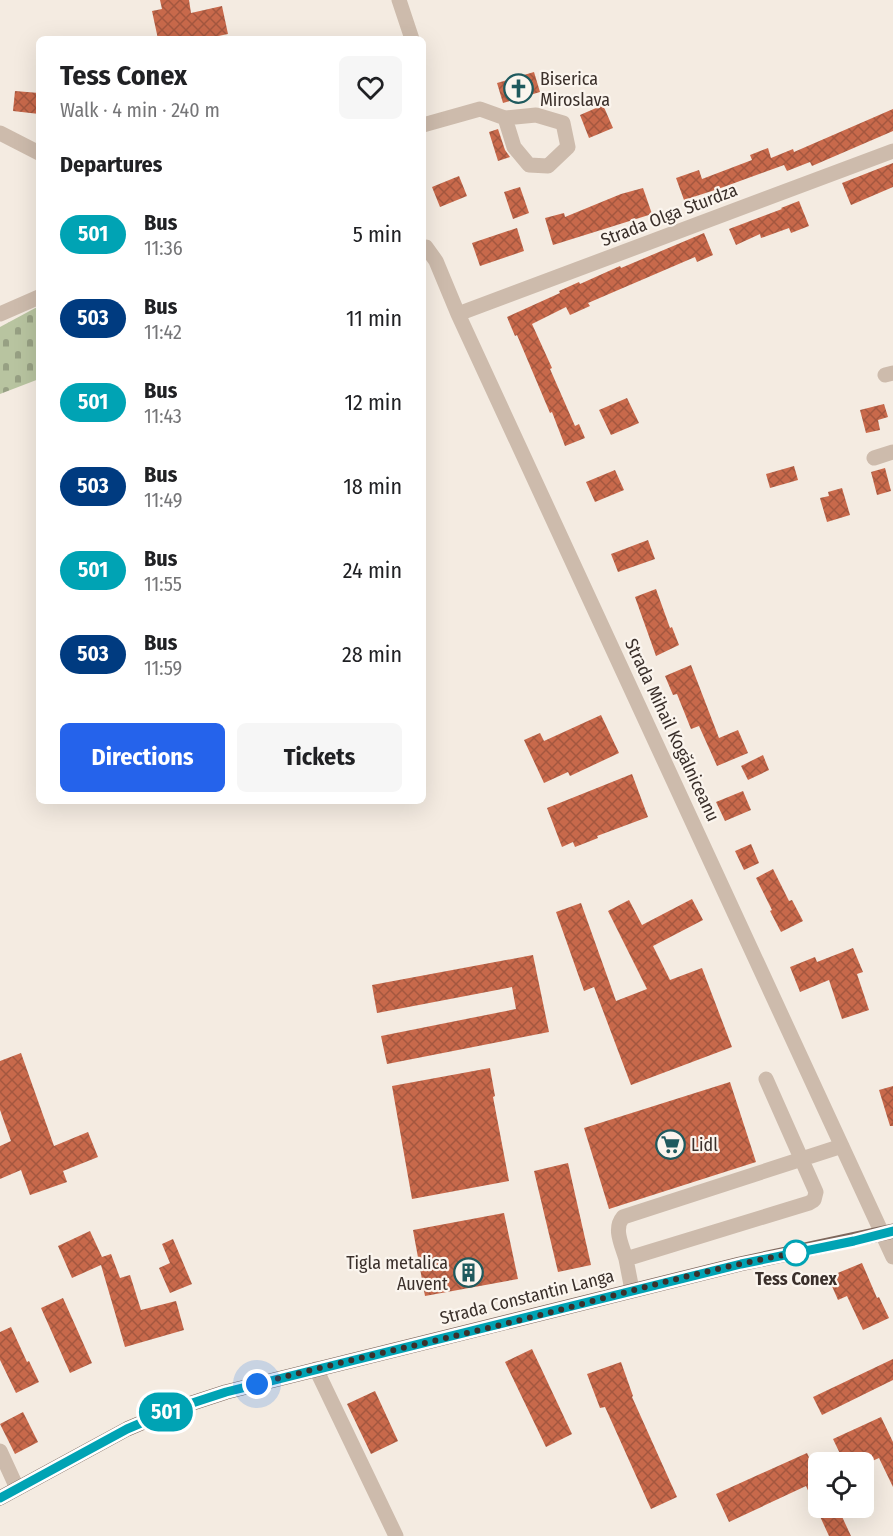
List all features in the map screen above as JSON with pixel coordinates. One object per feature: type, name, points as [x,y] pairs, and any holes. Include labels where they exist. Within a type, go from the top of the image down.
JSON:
[{"type":"main road","name":"Strada Constantin Langa","points":[[0,1498],[127,1429],[174,1409],[226,1392],[632,1290],[887,1233]]},
{"type":"street","points":[[399,0],[411,36]]},
{"type":"street","points":[[426,124],[480,109],[505,118]]},
{"type":"street","points":[[0,133],[36,151]]},
{"type":"street","name":"Strada Olga Sturdza","points":[[458,314],[893,151]]},
{"type":"street","name":"Strada Mihail Kogălniceanu","points":[[426,248],[436,261],[458,314],[842,1146],[887,1233],[893,1257]]},
{"type":"street","points":[[0,314],[36,298]]},
{"type":"street","points":[[874,458],[893,452]]},
{"type":"street","points":[[626,1259],[814,1200],[816,1192],[766,1079]]},
{"type":"street","points":[[632,1290],[617,1228],[623,1217],[842,1146]]},
{"type":"street","points":[[316,1369],[396,1536]]},
{"type":"street","points":[[0,1451],[17,1488]]},
{"type":"green space","points":[[36,308],[36,380],[0,394],[0,327]]},
{"type":"building","points":[[160,0],[189,0],[191,13],[222,6],[228,34],[157,36],[152,11],[162,9]]},
{"type":"building","name":"Biserica Miroslava","points":[[534,72],[540,92],[503,103],[497,83]]},
{"type":"building","points":[[15,91],[36,93],[36,114],[13,111]]},
{"type":"building","points":[[603,105],[613,128],[589,138],[580,115]]},
{"type":"building","points":[[893,109],[893,131],[812,166],[810,162],[787,171],[784,165],[684,200],[676,178],[699,170],[702,179],[752,160],[750,155],[768,148],[771,158],[793,149],[794,152]]},
{"type":"building","points":[[498,129],[505,150],[510,157],[498,161],[489,132]]},
{"type":"building","points":[[893,163],[893,187],[851,205],[842,183]]},
{"type":"building","points":[[459,176],[467,196],[440,207],[432,187]]},
{"type":"building","points":[[520,187],[529,213],[513,219],[504,192]]},
{"type":"building","points":[[643,188],[652,214],[553,245],[545,218],[564,213],[565,217],[621,194]]},
{"type":"building","points":[[799,201],[809,226],[791,233],[789,228],[761,238],[760,234],[736,245],[729,229]]},
{"type":"building","points":[[517,228],[524,251],[480,266],[472,243]]},
{"type":"building","points":[[704,233],[713,255],[697,262],[695,257],[588,303],[590,306],[570,315],[566,307],[532,324],[575,426],[579,424],[585,438],[565,446],[552,412],[550,413],[507,317],[579,282],[580,284],[620,266],[621,268]]},
{"type":"building","points":[[627,398],[639,423],[611,435],[599,410]]},
{"type":"building","points":[[884,404],[888,417],[878,420],[880,430],[866,433],[860,410]]},
{"type":"building","points":[[794,466],[798,480],[770,488],[766,474]]},
{"type":"building","points":[[885,468],[891,491],[877,495],[871,472]]},
{"type":"building","points":[[615,470],[624,490],[595,502],[586,482]]},
{"type":"building","points":[[842,488],[850,515],[827,522],[820,498],[829,496],[828,492]]},
{"type":"building","points":[[648,540],[655,559],[618,572],[611,554]]},
{"type":"building","points":[[656,589],[670,628],[672,627],[679,645],[656,656],[635,597]]},
{"type":"building","points":[[691,665],[719,738],[738,730],[748,753],[717,766],[699,726],[691,729],[677,694],[673,695],[665,676]]},
{"type":"building","points":[[601,715],[619,753],[570,776],[568,772],[544,783],[524,740],[540,733],[544,741]]},
{"type":"building","points":[[763,755],[769,770],[748,780],[741,766]]},
{"type":"building","points":[[632,774],[648,817],[597,836],[598,838],[575,847],[573,842],[562,847],[547,808]]},
{"type":"building","points":[[743,791],[751,810],[725,821],[716,802]]},
{"type":"building","points":[[751,844],[759,863],[744,870],[735,851]]},
{"type":"building","points":[[773,869],[789,901],[792,900],[803,921],[781,932],[756,878]]},
{"type":"building","points":[[692,899],[703,920],[653,946],[670,980],[702,968],[732,1047],[631,1085],[594,987],[584,991],[556,912],[581,903],[616,1001],[647,989],[608,911],[629,900],[642,925]]},
{"type":"building","points":[[853,948],[863,972],[857,974],[869,1010],[842,1019],[829,980],[800,992],[790,967],[815,957],[817,962]]},
{"type":"building","points":[[533,955],[549,1032],[387,1064],[381,1036],[516,1009],[512,987],[377,1013],[372,985]]},
{"type":"building","points":[[21,1053],[54,1146],[88,1132],[98,1157],[63,1171],[67,1182],[30,1195],[21,1170],[0,1179],[0,1146],[11,1141],[0,1110],[0,1061]]},
{"type":"building","points":[[490,1068],[495,1096],[493,1097],[509,1181],[412,1199],[392,1086]]},
{"type":"building","name":"Lidl","points":[[730,1082],[756,1162],[609,1209],[584,1128]]},
{"type":"building","points":[[893,1086],[893,1126],[890,1126],[879,1090]]},
{"type":"building","points":[[568,1163],[591,1265],[558,1272],[534,1171]]},
{"type":"building","points":[[504,1213],[518,1279],[425,1296],[413,1230]]},
{"type":"building","points":[[90,1231],[102,1257],[111,1254],[120,1278],[130,1275],[141,1310],[176,1301],[184,1330],[125,1347],[101,1265],[72,1278],[58,1246]]},
{"type":"building","points":[[173,1239],[192,1284],[170,1293],[159,1268],[170,1263],[162,1244]]},
{"type":"building","points":[[862,1263],[877,1298],[879,1297],[889,1318],[863,1330],[847,1296],[838,1300],[828,1277]]},
{"type":"building","points":[[63,1298],[92,1363],[70,1373],[41,1308]]},
{"type":"building","points":[[11,1327],[39,1382],[16,1393],[0,1360],[0,1332]]},
{"type":"building","points":[[532,1349],[572,1434],[546,1447],[505,1362]]},
{"type":"building","points":[[893,1359],[893,1380],[822,1415],[813,1397]]},
{"type":"building","points":[[621,1362],[632,1397],[677,1497],[651,1509],[605,1407],[600,1408],[587,1374]]},
{"type":"building","points":[[375,1391],[398,1441],[371,1454],[347,1404]]},
{"type":"building","points":[[23,1412],[38,1442],[15,1454],[0,1424]]},
{"type":"building","points":[[881,1417],[893,1442],[893,1487],[879,1458],[874,1460],[874,1452],[839,1452],[833,1439]]},
{"type":"building","points":[[807,1453],[808,1455],[808,1490],[806,1486],[729,1522],[716,1494]]},
{"type":"building","points":[[821,1518],[843,1518],[851,1536],[829,1536]]},
{"type":"bus line","name":"501","points":[[0,1498],[127,1429],[174,1409],[226,1392],[540,1315],[632,1290],[893,1231]]},
{"type":"place","name":"Biserica Miroslava","points":[[519,89]]},
{"type":"place","name":"Lidl","points":[[670,1145]]},
{"type":"place","name":"Tess Conex","points":[[796,1253]]},
{"type":"place","name":"Tigla metalica Auvent","points":[[469,1273]]},
{"type":"route","points":[[257,1384],[654,1285],[796,1253]]}]
